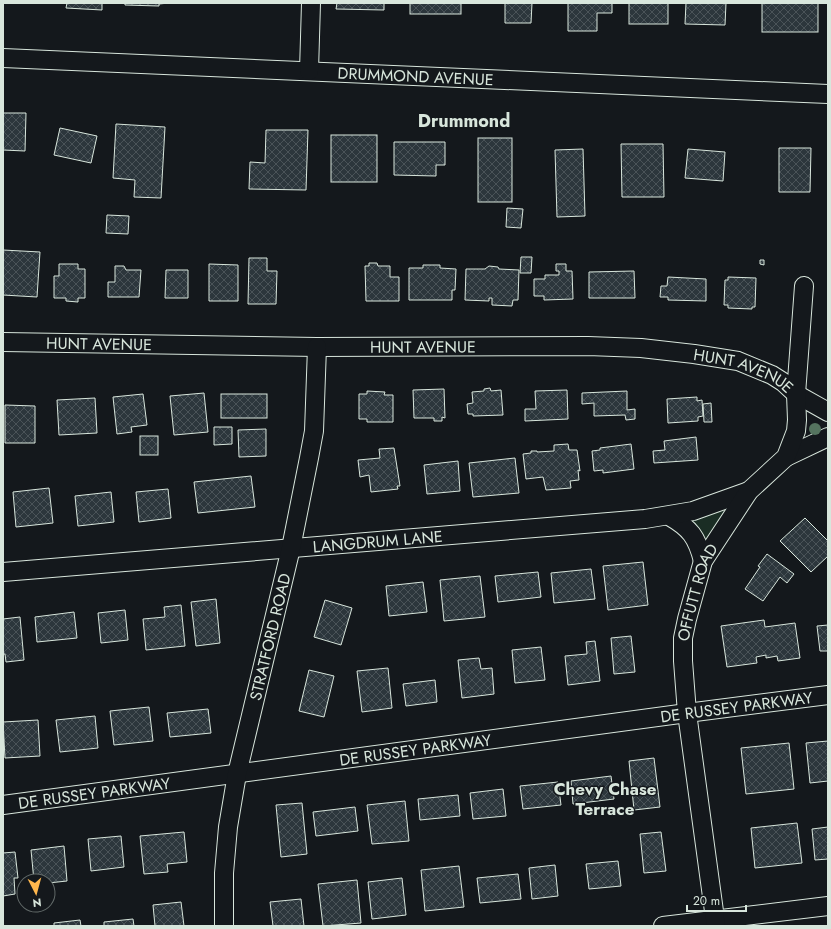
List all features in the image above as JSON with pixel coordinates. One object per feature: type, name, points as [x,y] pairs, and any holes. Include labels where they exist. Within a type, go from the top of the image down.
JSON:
[{"type":"street","points":[[309,71],[311,3]]},
{"type":"street","name":"DRUMMOND AVENUE","points":[[3,58],[828,94]]},
{"type":"street","name":"OFFUTT ROAD","points":[[715,923],[687,712],[683,661],[684,638],[688,614],[703,561],[749,491],[786,457],[796,431],[796,394],[804,286]]},
{"type":"street","name":"HUNT AVENUE","points":[[3,342],[317,347],[588,346],[641,348],[738,361],[772,375],[783,382],[796,394],[828,412]]},
{"type":"street","name":"STRATFORD ROAD","points":[[224,926],[224,873],[228,827],[237,774],[292,548],[314,431],[317,347]]},
{"type":"street","points":[[786,457],[828,437]]},
{"type":"street","name":"LANGDRUM LANE","points":[[3,572],[669,516],[718,504],[749,491]]},
{"type":"street","points":[[669,516],[684,525],[694,537],[703,561]]},
{"type":"street","name":"DE RUSSEY PARKWAY","points":[[3,805],[687,712],[828,695]]},
{"type":"street","points":[[663,926],[715,923],[828,906]]},
{"type":"green space","points":[[733,502],[705,543],[689,520]]},
{"type":"building","points":[[67,3],[102,3],[102,10],[66,8]]},
{"type":"building","points":[[125,3],[169,3],[159,4],[159,6],[125,5]]},
{"type":"building","points":[[337,3],[384,3],[384,10],[336,9]]},
{"type":"building","points":[[410,3],[461,3],[461,14],[410,14]]},
{"type":"building","points":[[505,3],[532,3],[531,23],[505,23]]},
{"type":"building","points":[[568,3],[612,3],[612,13],[597,13],[597,31],[568,31]]},
{"type":"building","points":[[629,3],[668,3],[668,24],[629,24]]},
{"type":"building","points":[[686,3],[726,3],[725,25],[685,24]]},
{"type":"building","points":[[762,3],[818,3],[818,32],[762,32]]},
{"type":"building","points":[[3,113],[26,113],[25,151],[3,150]]},
{"type":"building","points":[[116,124],[165,127],[161,198],[134,197],[135,180],[113,178]]},
{"type":"building","points":[[60,128],[97,136],[91,163],[54,155]]},
{"type":"building","points":[[266,130],[308,130],[306,190],[249,189],[250,162],[265,163]]},
{"type":"building","points":[[331,135],[377,135],[377,182],[331,182]]},
{"type":"building","points":[[478,138],[512,138],[512,202],[478,202]]},
{"type":"building","points":[[394,142],[445,142],[445,165],[436,165],[436,176],[394,175]]},
{"type":"building","points":[[621,144],[663,144],[664,197],[622,197]]},
{"type":"building","points":[[779,148],[811,148],[810,192],[779,192]]},
{"type":"building","points":[[583,149],[585,216],[557,217],[555,150]]},
{"type":"building","points":[[688,149],[725,152],[723,181],[685,178]]},
{"type":"building","points":[[507,208],[523,209],[521,228],[506,227]]},
{"type":"building","points":[[107,215],[129,216],[128,234],[106,233]]},
{"type":"building","points":[[3,250],[40,252],[37,297],[3,295]]},
{"type":"building","points":[[521,257],[532,257],[531,273],[520,273]]},
{"type":"building","points":[[249,258],[267,258],[267,271],[277,271],[276,304],[248,304]]},
{"type":"building","points":[[760,260],[764,260],[764,265],[760,264]]},
{"type":"building","points":[[369,263],[377,263],[378,266],[390,266],[390,277],[399,277],[399,301],[366,301],[365,266],[369,266]]},
{"type":"building","points":[[59,264],[78,264],[78,269],[85,269],[85,298],[78,298],[78,302],[66,301],[66,298],[54,298],[54,276],[59,276]]},
{"type":"building","points":[[209,264],[238,265],[238,301],[209,301]]},
{"type":"building","points":[[556,264],[566,264],[566,271],[572,271],[573,299],[544,300],[544,296],[534,296],[534,279],[545,279],[545,275],[559,275],[559,271],[556,271]]},
{"type":"building","points":[[423,265],[440,265],[440,268],[456,269],[455,290],[452,290],[452,300],[409,300],[409,268],[423,268]]},
{"type":"building","points":[[115,266],[124,266],[126,270],[141,270],[139,297],[108,297],[108,282],[115,282]]},
{"type":"building","points":[[489,266],[498,267],[499,269],[519,270],[518,300],[513,300],[512,306],[492,305],[492,298],[489,298],[489,301],[465,300],[466,269],[485,269]]},
{"type":"building","points":[[166,270],[188,270],[188,298],[165,298]]},
{"type":"building","points":[[634,271],[635,298],[589,298],[589,272]]},
{"type":"building","points":[[668,277],[706,279],[706,301],[668,300],[668,297],[660,297],[661,286],[667,286]]},
{"type":"building","points":[[728,277],[756,278],[755,307],[752,307],[752,309],[728,308],[728,305],[724,305],[725,280],[728,280]]},
{"type":"building","points":[[490,388],[491,391],[501,390],[503,415],[473,416],[473,414],[468,414],[467,404],[473,403],[472,392],[484,391],[484,389]]},
{"type":"building","points":[[444,389],[445,418],[442,417],[442,421],[434,421],[434,418],[414,418],[413,390]]},
{"type":"building","points":[[567,390],[568,419],[525,421],[525,409],[536,409],[535,391]]},
{"type":"building","points":[[367,391],[385,392],[384,395],[393,395],[393,422],[367,422],[367,419],[359,419],[359,394],[367,394]]},
{"type":"building","points":[[627,391],[627,410],[635,409],[635,419],[626,420],[625,415],[594,416],[594,403],[582,404],[582,393]]},
{"type":"building","points":[[204,393],[208,432],[174,435],[170,396]]},
{"type":"building","points":[[143,394],[147,425],[131,427],[132,432],[117,434],[113,397]]},
{"type":"building","points":[[221,394],[267,394],[267,418],[221,418]]},
{"type":"building","points":[[697,397],[697,401],[702,400],[703,416],[698,417],[698,421],[668,423],[667,399]]},
{"type":"building","points":[[95,398],[97,433],[59,435],[57,400]]},
{"type":"building","points":[[711,403],[712,422],[704,422],[703,404]]},
{"type":"building","points":[[5,405],[35,406],[35,443],[5,443]]},
{"type":"building","points":[[214,427],[232,427],[232,444],[214,445]]},
{"type":"building","points":[[266,429],[266,456],[239,457],[238,430]]},
{"type":"building","points":[[140,436],[158,436],[158,455],[140,455]]},
{"type":"building","points":[[696,437],[698,460],[654,463],[653,451],[665,450],[664,441]]},
{"type":"building","points":[[568,444],[569,450],[577,450],[580,471],[578,470],[579,480],[570,481],[571,488],[546,490],[543,477],[526,479],[523,454],[531,453],[531,451],[554,451],[554,445]]},
{"type":"building","points":[[631,444],[634,469],[603,473],[603,470],[594,471],[592,451],[600,450],[600,448]]},
{"type":"building","points":[[394,448],[400,486],[397,486],[398,489],[371,492],[369,475],[360,477],[358,460],[380,458],[379,449]]},
{"type":"building","points":[[515,458],[519,493],[473,497],[469,463]]},
{"type":"building","points":[[458,461],[460,491],[427,494],[424,465]]},
{"type":"building","points":[[251,476],[255,507],[198,513],[194,482]]},
{"type":"building","points":[[49,488],[53,523],[16,527],[13,492]]},
{"type":"building","points":[[168,489],[171,518],[139,522],[136,492]]},
{"type":"building","points":[[111,492],[114,522],[78,526],[75,496]]},
{"type":"building","points":[[805,518],[828,541],[828,556],[811,572],[780,541]]},
{"type":"building","points":[[767,554],[794,574],[787,583],[780,577],[763,601],[745,589],[760,567],[758,566]]},
{"type":"building","points":[[643,562],[648,605],[608,610],[603,566]]},
{"type":"building","points":[[591,569],[595,599],[554,603],[551,573]]},
{"type":"building","points":[[538,572],[541,597],[498,602],[495,576]]},
{"type":"building","points":[[480,576],[485,617],[444,621],[440,580]]},
{"type":"building","points":[[423,582],[427,612],[389,616],[386,586]]},
{"type":"building","points":[[216,599],[220,643],[196,646],[191,602]]},
{"type":"building","points":[[325,600],[352,608],[341,645],[314,637]]},
{"type":"building","points":[[181,605],[185,646],[146,650],[143,619],[165,617],[164,607]]},
{"type":"building","points":[[125,610],[128,640],[101,643],[98,613]]},
{"type":"building","points":[[74,612],[77,638],[37,642],[35,617]]},
{"type":"building","points":[[20,617],[24,660],[6,662],[5,654],[3,654],[3,619]]},
{"type":"building","points":[[764,620],[765,627],[795,623],[800,658],[778,661],[777,656],[766,658],[766,655],[756,657],[757,663],[727,667],[721,626]]},
{"type":"building","points":[[828,625],[828,651],[820,651],[817,626]]},
{"type":"building","points":[[631,636],[635,672],[614,674],[611,638]]},
{"type":"building","points":[[595,641],[600,681],[568,685],[565,656],[587,654],[586,642]]},
{"type":"building","points":[[541,647],[545,680],[515,683],[512,650]]},
{"type":"building","points":[[479,658],[481,669],[492,668],[494,694],[462,698],[458,660]]},
{"type":"building","points":[[388,668],[392,708],[362,712],[357,671]]},
{"type":"building","points":[[309,670],[334,676],[324,717],[299,711]]},
{"type":"building","points":[[435,680],[437,702],[406,706],[403,684]]},
{"type":"building","points":[[149,707],[153,741],[114,745],[110,711]]},
{"type":"building","points":[[208,709],[211,733],[170,737],[167,713]]},
{"type":"building","points":[[95,716],[98,748],[60,752],[56,720]]},
{"type":"building","points":[[38,720],[40,756],[5,758],[3,722]]},
{"type":"building","points":[[828,741],[828,781],[810,783],[806,743]]},
{"type":"building","points":[[789,743],[794,789],[746,794],[741,748]]},
{"type":"building","points":[[654,758],[660,807],[634,810],[629,761]]},
{"type":"building","points":[[611,776],[614,799],[573,804],[571,781]]},
{"type":"building","points":[[558,782],[561,805],[523,809],[520,786]]},
{"type":"building","points":[[503,789],[506,816],[473,819],[470,793]]},
{"type":"building","points":[[458,795],[460,816],[420,820],[418,799]]},
{"type":"building","points":[[405,801],[409,841],[372,844],[367,805]]},
{"type":"building","points":[[302,803],[307,854],[281,857],[276,805]]},
{"type":"building","points":[[355,807],[358,831],[316,836],[313,812]]},
{"type":"building","points":[[797,823],[802,863],[755,868],[751,828]]},
{"type":"building","points":[[828,827],[828,859],[815,860],[812,829]]},
{"type":"building","points":[[184,832],[187,862],[167,864],[168,872],[144,874],[140,836]]},
{"type":"building","points":[[661,832],[666,871],[644,873],[640,834]]},
{"type":"building","points":[[121,836],[124,867],[91,871],[88,839]]},
{"type":"building","points":[[64,846],[67,881],[56,882],[56,873],[33,873],[31,850]]},
{"type":"building","points":[[15,852],[17,873],[16,873],[16,878],[14,878],[15,894],[3,896],[3,853]]},
{"type":"building","points":[[618,861],[621,886],[589,889],[586,864]]},
{"type":"building","points":[[555,865],[558,896],[532,899],[529,868]]},
{"type":"building","points":[[459,866],[464,907],[425,911],[421,870]]},
{"type":"building","points":[[518,874],[521,899],[480,903],[477,878]]},
{"type":"building","points":[[402,878],[406,915],[372,919],[368,882]]},
{"type":"building","points":[[357,880],[361,923],[323,926],[318,884]]},
{"type":"building","points":[[301,899],[304,926],[273,926],[270,902]]},
{"type":"building","points":[[181,902],[184,926],[155,926],[153,905]]},
{"type":"building","points":[[133,919],[134,926],[104,926],[104,922]]},
{"type":"building","points":[[80,920],[81,926],[54,926],[54,923]]},
{"type":"district","name":"Drummond","points":[[464,121]]},
{"type":"district","name":"Chevy Chase Terrace","points":[[605,799]]}]
